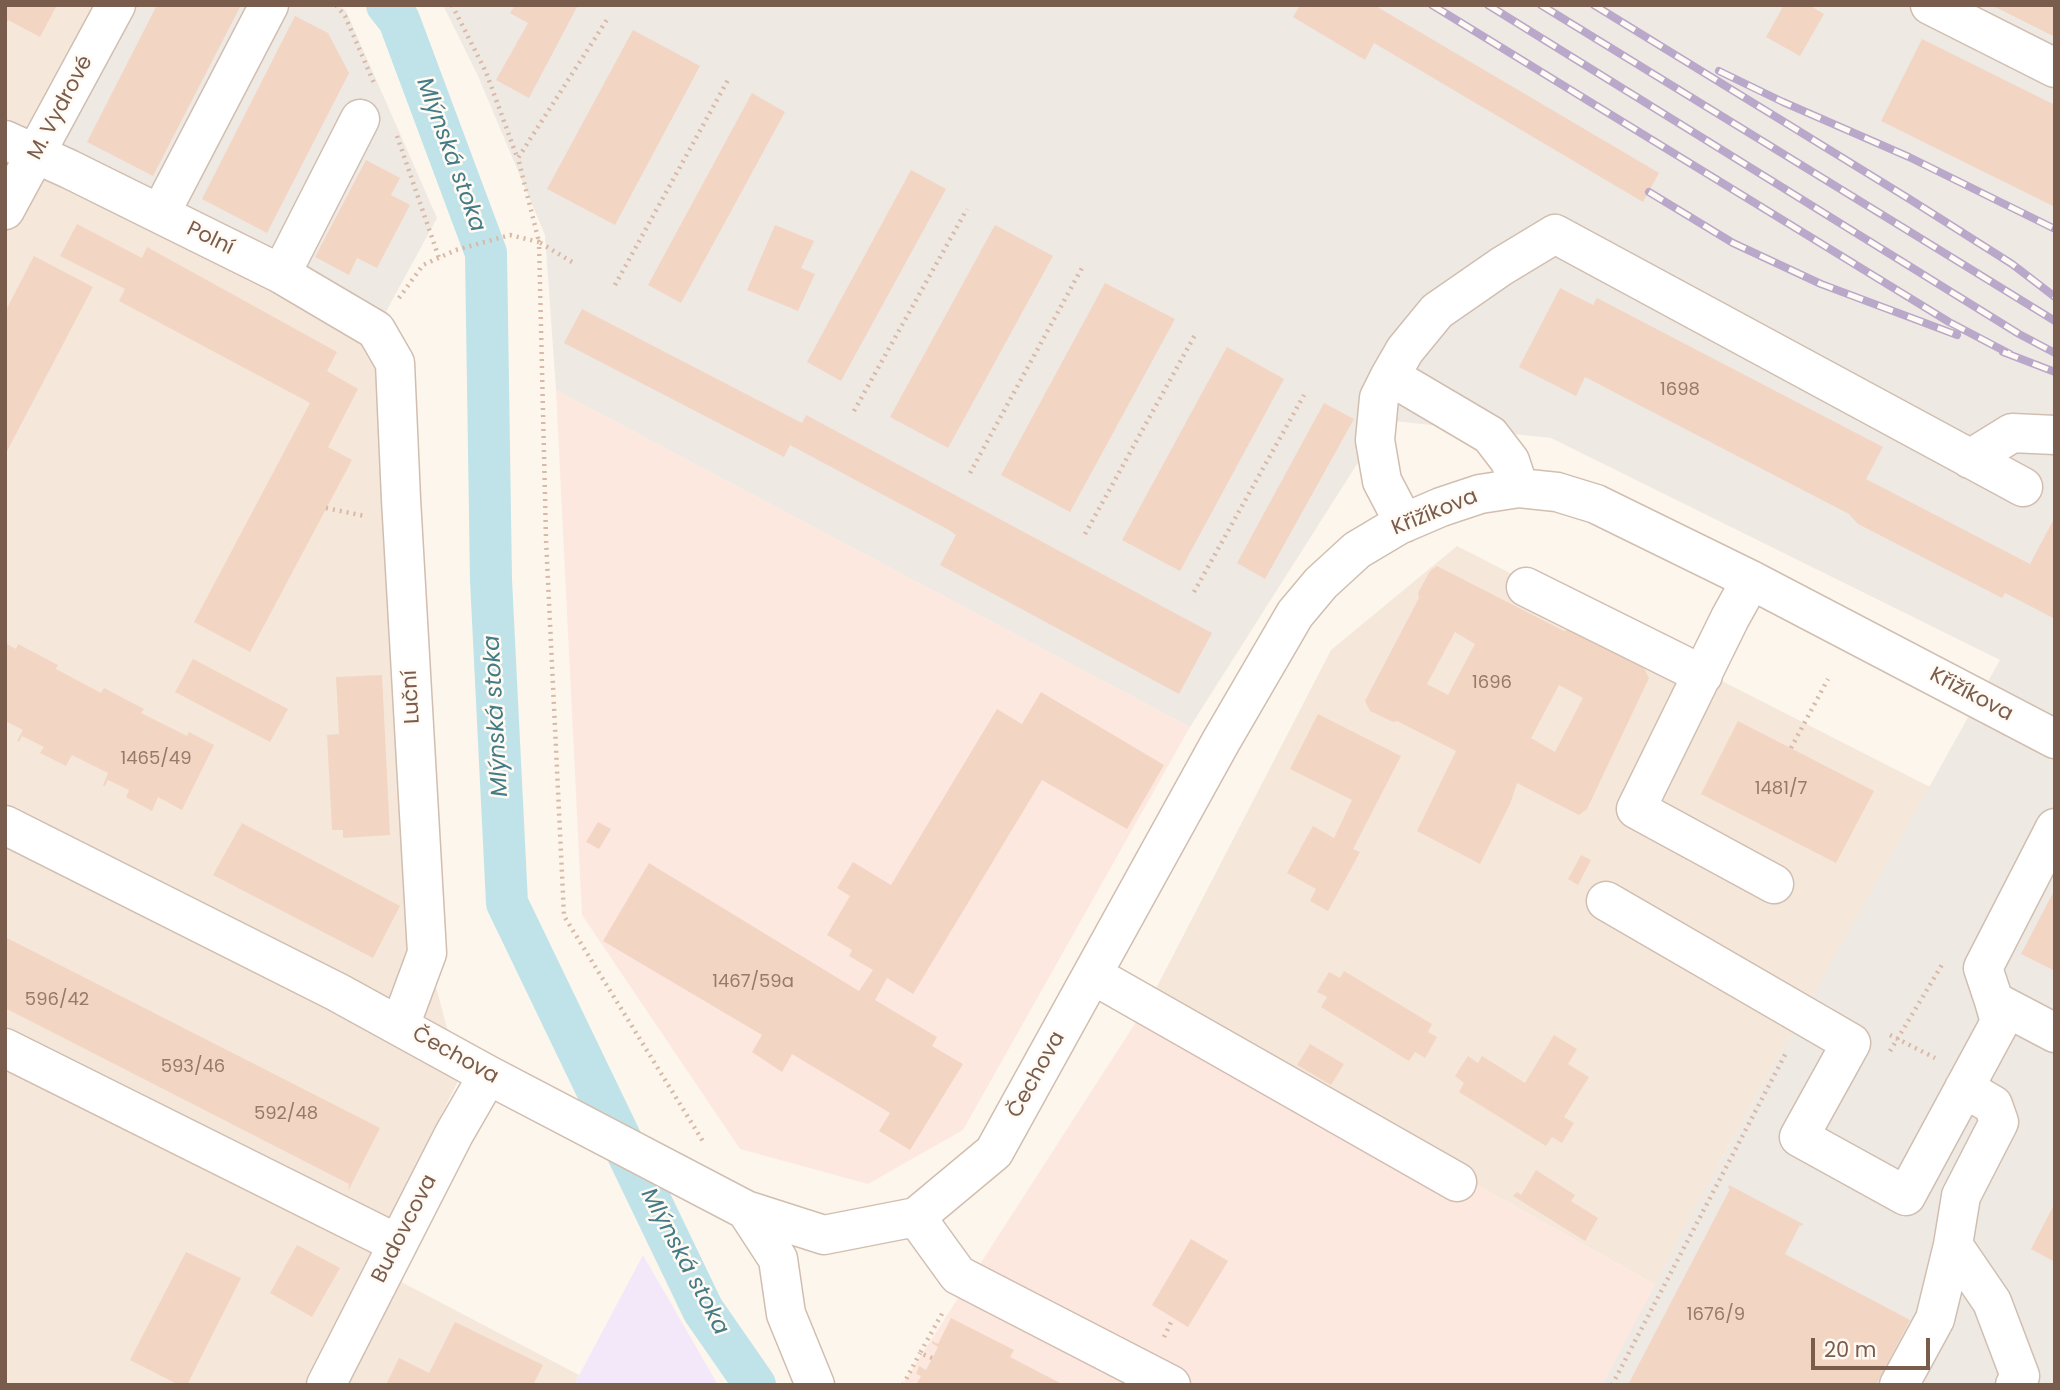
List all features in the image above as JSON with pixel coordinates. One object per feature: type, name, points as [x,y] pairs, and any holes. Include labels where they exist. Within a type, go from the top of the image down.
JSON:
[{"type":"street","name":"M. Vydrové","points":[[5,210],[20,148],[116,5]]},
{"type":"street","points":[[160,214],[269,5]]},
{"type":"street","points":[[1930,5],[2055,68]]},
{"type":"street","points":[[281,274],[377,114]]},
{"type":"street","name":"Polní","points":[[20,148],[69,169],[281,274],[376,330],[395,363]]},
{"type":"street","points":[[1404,523],[1382,481],[1375,440],[1379,398],[1390,376],[1405,350],[1437,311],[1502,266],[1555,234],[2023,487]]},
{"type":"street","name":"Luční","points":[[395,363],[427,953],[400,1026]]},
{"type":"street","points":[[1390,376],[1490,435],[1510,461],[1520,488]]},
{"type":"street","points":[[1970,459],[2012,433],[2055,435]]},
{"type":"street","name":"Křižíkova","points":[[1130,910],[1220,743],[1295,614],[1321,583],[1357,550],[1404,523],[1480,494],[1520,488],[1557,492],[1596,504],[1751,580],[2055,739]]},
{"type":"street","points":[[1751,580],[1636,808],[1774,884]]},
{"type":"street","points":[[1526,587],[1703,675]]},
{"type":"street","name":"Čechova","points":[[5,825],[325,986],[488,1076],[746,1210],[824,1235],[916,1217],[994,1152],[1130,910]]},
{"type":"street","points":[[1606,901],[1851,1043],[1799,1137],[1906,1196],[2000,1021],[1983,968],[2055,828]]},
{"type":"street","points":[[1093,975],[1457,1182]]},
{"type":"street","points":[[1994,1001],[2055,1033]]},
{"type":"street","points":[[5,1048],[398,1244]]},
{"type":"street","name":"Budovcova","points":[[326,1385],[488,1076]]},
{"type":"street","points":[[1899,1385],[1935,1319],[1962,1196],[1999,1122],[1993,1105],[1965,1088]]},
{"type":"street","points":[[746,1210],[778,1259],[786,1314],[815,1385]]},
{"type":"street","points":[[916,1217],[958,1275],[1171,1385]]},
{"type":"street","points":[[1953,1245],[1992,1302],[2020,1376],[2015,1385]]},
{"type":"path","points":[[336,5],[345,16],[377,114],[439,257]]},
{"type":"path","points":[[452,5],[486,72],[517,158],[539,242],[546,539],[564,916],[705,1145]]},
{"type":"path","points":[[517,158],[608,18]]},
{"type":"path","points":[[615,285],[729,78]]},
{"type":"path","points":[[854,411],[967,209]]},
{"type":"path","points":[[423,265],[456,250],[510,235],[539,242],[572,262]]},
{"type":"path","points":[[970,473],[1083,265]]},
{"type":"path","points":[[1085,534],[1196,333]]},
{"type":"path","points":[[1195,592],[1304,395]]},
{"type":"path","points":[[326,508],[376,519]]},
{"type":"path","points":[[1790,748],[1828,678]]},
{"type":"path","points":[[904,1385],[962,1277]]},
{"type":"path","points":[[920,1353],[932,1358]]},
{"type":"shaded area","points":[[5,5],[116,5],[376,330],[427,953],[460,1077],[367,1264],[579,1375],[574,1385],[5,1385]]},
{"type":"shaded area","points":[[116,5],[339,5],[346,11],[437,218],[376,330],[35,155]]},
{"type":"shaded area","points":[[443,5],[2055,5],[2055,1385],[1602,1385],[1722,1158],[2000,660],[1551,438],[1385,420],[1190,727],[556,390],[545,235],[478,76]]},
{"type":"shaded area","points":[[556,390],[1190,727],[963,1130],[868,1184],[740,1149],[582,915]]},
{"type":"shaded area","points":[[1457,546],[1930,787],[1722,1158],[1656,1285],[1149,1002],[1331,650]]},
{"type":"shaded area","points":[[1149,1002],[1656,1285],[1602,1385],[902,1385]]},
{"type":"shaded area","points":[[643,1255],[718,1385],[574,1385]]},
{"type":"building","points":[[5,5],[57,5],[40,37],[8,20],[5,26]]},
{"type":"building","points":[[157,5],[241,5],[153,176],[87,142]]},
{"type":"building","points":[[511,5],[578,5],[529,98],[496,80],[528,23],[510,13],[514,7]]},
{"type":"building","points":[[1300,5],[1374,5],[1659,173],[1643,202],[1374,43],[1365,60],[1293,17]]},
{"type":"building","points":[[1784,5],[1809,5],[1824,14],[1800,56],[1766,37]]},
{"type":"building","points":[[1991,5],[2055,5],[2055,37]]},
{"type":"building","points":[[295,16],[328,33],[349,73],[267,233],[202,199]]},
{"type":"building","points":[[633,30],[700,66],[615,225],[547,189]]},
{"type":"building","points":[[1922,39],[2055,105],[2055,207],[1881,121]]},
{"type":"building","points":[[752,93],[785,112],[681,303],[648,285]]},
{"type":"building","points":[[366,160],[400,178],[391,195],[410,205],[377,268],[357,258],[349,275],[315,257]]},
{"type":"building","points":[[911,170],[946,189],[841,381],[807,362]]},
{"type":"building","points":[[77,224],[142,258],[147,247],[337,352],[327,371],[358,389],[328,447],[352,460],[250,652],[194,622],[310,403],[119,301],[125,289],[60,256]]},
{"type":"building","points":[[775,225],[814,241],[801,268],[815,274],[798,311],[747,290]]},
{"type":"building","points":[[995,225],[1053,256],[948,448],[890,417]]},
{"type":"building","points":[[34,256],[93,287],[5,455],[5,312]]},
{"type":"building","points":[[1105,283],[1175,319],[1070,512],[1001,475]]},
{"type":"building","points":[[1560,288],[1593,305],[1597,298],[1883,447],[1866,479],[2030,564],[2055,517],[2055,619],[2005,593],[2002,598],[1858,524],[1849,514],[1585,377],[1576,396],[1519,367]]},
{"type":"building","points":[[582,309],[802,423],[806,415],[1212,633],[1179,694],[940,565],[956,535],[949,530],[790,445],[784,457],[564,343]]},
{"type":"building","points":[[1227,347],[1284,379],[1180,571],[1122,540]]},
{"type":"building","points":[[1324,403],[1354,419],[1265,579],[1237,563]]},
{"type":"building","points":[[1437,566],[1564,631],[1568,630],[1644,668],[1649,678],[1587,809],[1579,815],[1517,783],[1510,804],[1480,864],[1417,831],[1456,751],[1397,721],[1393,722],[1370,711],[1365,701],[1419,598],[1418,593],[1430,571]],"holes":[[[1455,632],[1475,644],[1448,695],[1427,684]],[[1559,685],[1583,698],[1555,752],[1531,738]]]},
{"type":"building","points":[[5,643],[16,649],[18,644],[58,665],[56,669],[101,693],[104,688],[144,709],[141,713],[187,736],[189,732],[214,745],[182,810],[158,797],[152,811],[126,797],[129,790],[108,780],[105,786],[103,785],[108,773],[72,755],[66,766],[40,753],[44,747],[22,736],[19,742],[17,741],[23,730],[5,721]]},
{"type":"building","points":[[193,659],[288,709],[270,742],[175,692]]},
{"type":"building","points":[[382,675],[390,835],[343,838],[343,830],[332,830],[327,735],[339,734],[336,677]]},
{"type":"building","points":[[1041,692],[1164,765],[1127,829],[1042,780],[913,994],[887,978],[875,1000],[937,1037],[932,1046],[963,1064],[910,1150],[879,1131],[890,1113],[792,1054],[782,1072],[752,1052],[762,1035],[603,941],[649,863],[859,991],[873,970],[849,956],[852,950],[827,935],[850,896],[837,888],[853,862],[891,885],[997,709],[1022,724]]},
{"type":"building","points":[[1318,714],[1401,756],[1353,849],[1360,852],[1328,911],[1310,901],[1316,889],[1287,873],[1313,826],[1334,838],[1352,800],[1290,769]]},
{"type":"building","points":[[1738,721],[1874,791],[1836,863],[1701,794]]},
{"type":"building","points":[[598,822],[611,829],[599,849],[586,842]]},
{"type":"building","points":[[242,823],[400,906],[373,958],[213,875]]},
{"type":"building","points":[[1581,855],[1591,860],[1578,885],[1568,879]]},
{"type":"building","points":[[2055,889],[2055,971],[2021,954]]},
{"type":"building","points":[[5,937],[380,1128],[348,1191],[349,1184],[5,1008]]},
{"type":"building","points":[[1344,971],[1432,1024],[1428,1032],[1437,1037],[1425,1058],[1415,1052],[1409,1061],[1321,1007],[1327,997],[1317,992],[1329,972],[1340,978]]},
{"type":"building","points":[[1554,1035],[1577,1049],[1568,1064],[1589,1077],[1564,1117],[1574,1123],[1562,1143],[1552,1137],[1546,1146],[1459,1092],[1464,1083],[1455,1076],[1468,1056],[1478,1063],[1482,1056],[1525,1083]]},
{"type":"building","points":[[1310,1044],[1344,1064],[1331,1085],[1297,1065]]},
{"type":"building","points":[[1536,1170],[1575,1195],[1571,1201],[1598,1218],[1585,1241],[1513,1196],[1517,1192],[1521,1195]]},
{"type":"building","points":[[1729,1185],[1803,1224],[1785,1254],[1910,1320],[1876,1385],[1628,1385],[1730,1189]]},
{"type":"building","points":[[2055,1203],[2055,1262],[2031,1249]]},
{"type":"building","points":[[1191,1239],[1228,1261],[1188,1327],[1152,1305]]},
{"type":"building","points":[[297,1245],[340,1268],[312,1317],[270,1293]]},
{"type":"building","points":[[186,1252],[241,1278],[187,1385],[179,1385],[130,1360]]},
{"type":"building","points":[[951,1318],[1014,1350],[1010,1357],[1064,1385],[916,1385],[921,1376],[916,1374],[919,1366],[926,1370],[938,1347],[932,1341],[938,1344]]},
{"type":"building","points":[[455,1322],[543,1365],[533,1385],[386,1385],[399,1358],[429,1373]]},
{"type":"waterway","name":"Mlýnská stoka","points":[[387,5],[399,20],[486,253],[491,580],[507,903],[703,1310],[755,1385]]},
{"type":"railway","points":[[1432,5],[1949,322],[2010,354]]},
{"type":"railway","points":[[1488,5],[2019,334],[2055,353]]},
{"type":"railway","points":[[1541,5],[2055,321]]},
{"type":"railway","points":[[1594,5],[1911,200],[2012,264],[2055,297]]},
{"type":"railway","points":[[1719,71],[1909,157],[2055,229]]},
{"type":"railway","points":[[1649,192],[1733,243],[1821,284],[1957,335]]},
{"type":"railway","points":[[2003,352],[2055,372]]}]
